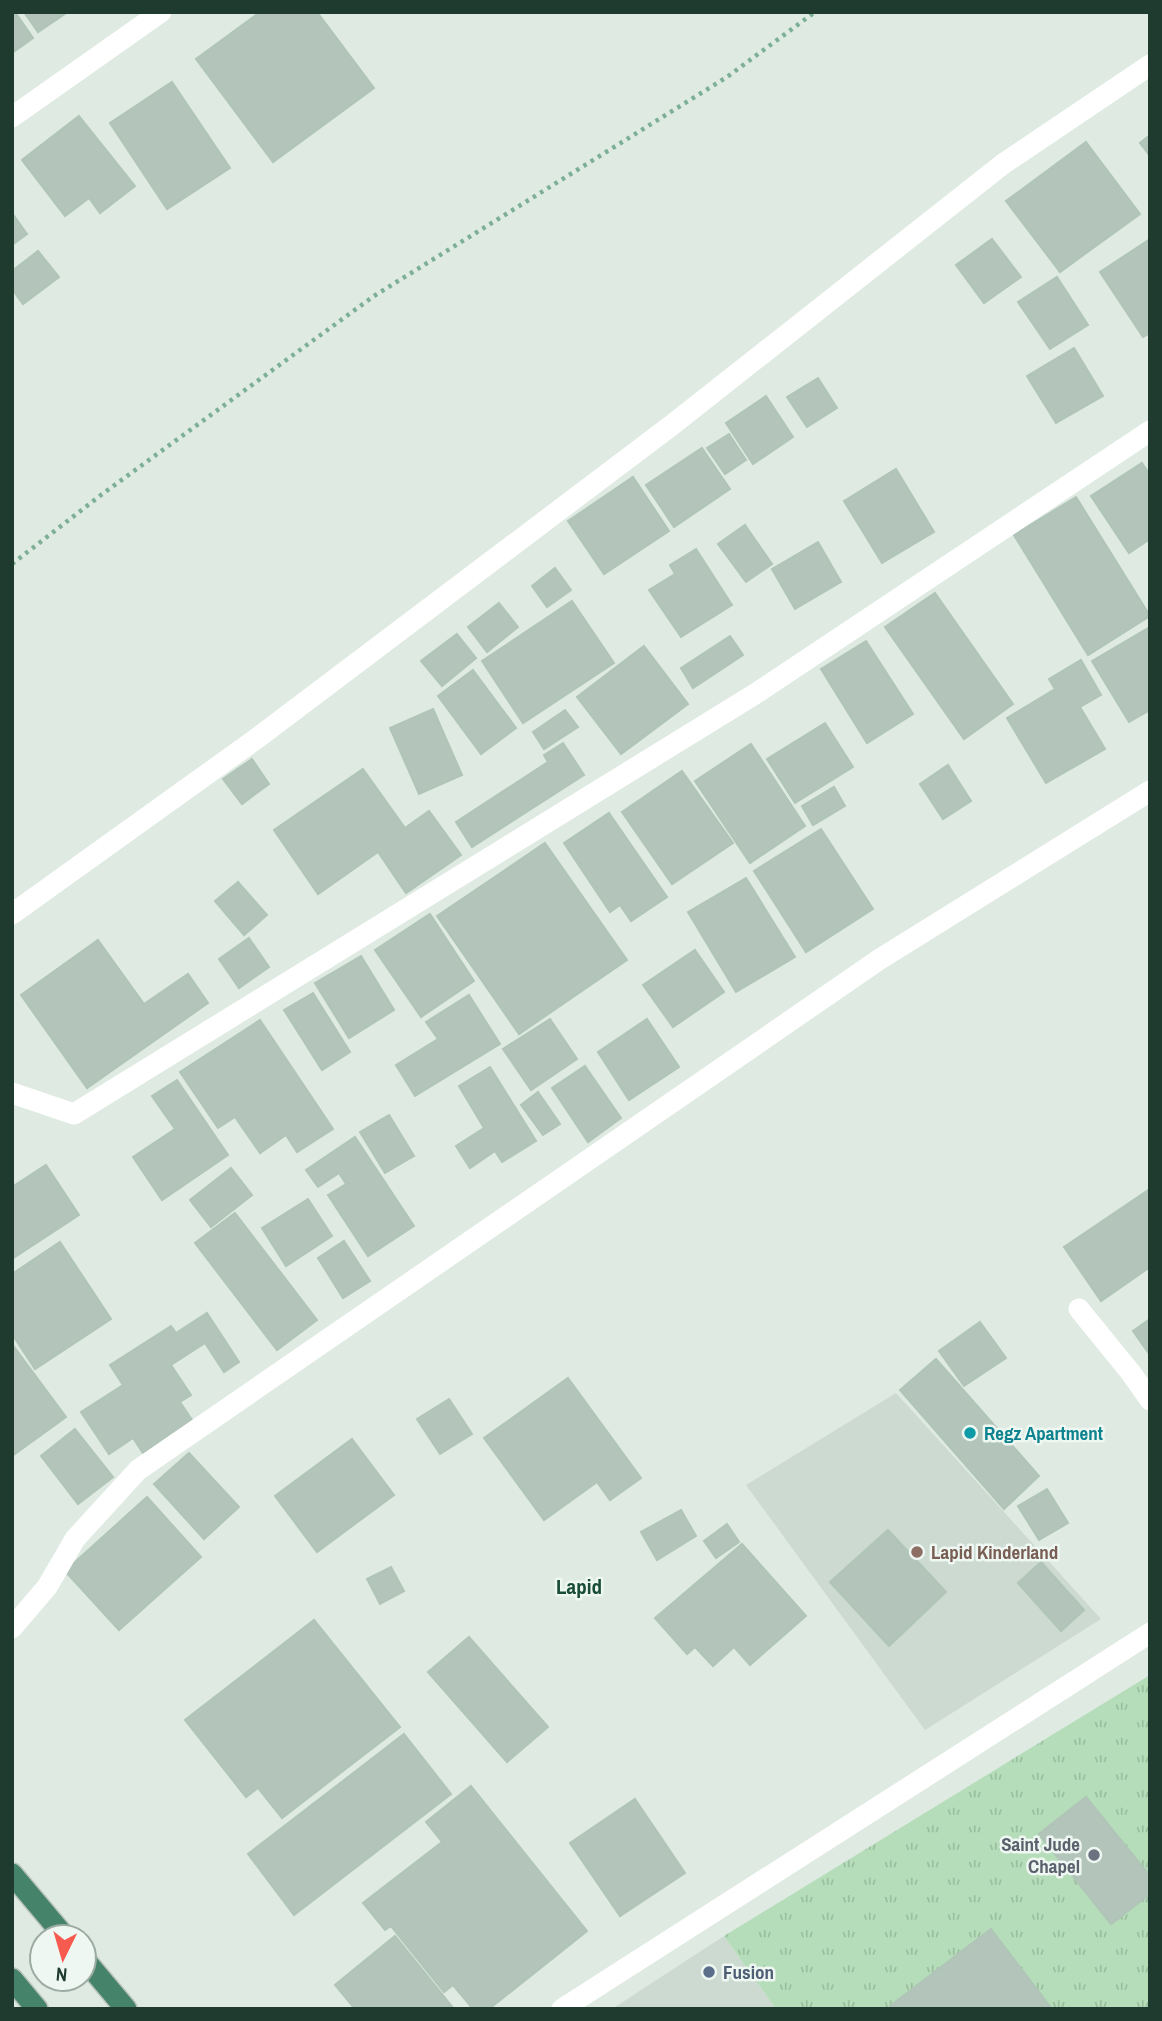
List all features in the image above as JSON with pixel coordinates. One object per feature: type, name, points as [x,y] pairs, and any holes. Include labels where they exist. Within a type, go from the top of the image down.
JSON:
[{"type":"highway","points":[[12,1874],[53,1923]]},
{"type":"highway","points":[[98,1976],[126,2009]]},
{"type":"highway","points":[[12,1979],[37,2009]]},
{"type":"street","points":[[12,117],[161,12]]},
{"type":"street","points":[[12,914],[256,739],[672,425],[1003,164],[1150,65]]},
{"type":"street","points":[[12,1093],[74,1114],[755,694],[1150,431]]},
{"type":"street","points":[[12,1628],[47,1587],[75,1539],[138,1470],[880,959],[1150,791]]},
{"type":"street","points":[[1079,1309],[1150,1400]]},
{"type":"street","points":[[562,2009],[1150,1633]]},
{"type":"path","points":[[12,564],[112,487],[374,296],[727,77],[815,12]]},
{"type":"shaded area","name":"Lapid Kinderland","points":[[896,1393],[1101,1619],[925,1730],[746,1485]]},
{"type":"shaded area","name":"Fusion","points":[[724,1936],[776,2009],[612,2009]]},
{"type":"green space","points":[[1150,1675],[1150,2009],[776,2009],[724,1936]]},
{"type":"building","points":[[12,12],[15,12],[33,38],[12,53]]},
{"type":"building","points":[[24,12],[65,12],[66,13],[38,32]]},
{"type":"building","points":[[260,12],[317,12],[374,88],[273,162],[196,59]]},
{"type":"building","points":[[172,82],[230,168],[167,209],[110,123]]},
{"type":"building","points":[[79,116],[135,186],[100,213],[89,198],[65,216],[22,160]]},
{"type":"building","points":[[1150,135],[1150,156],[1140,143]]},
{"type":"building","points":[[1086,142],[1140,214],[1060,272],[1006,201]]},
{"type":"building","points":[[12,213],[27,234],[12,245]]},
{"type":"building","points":[[992,239],[1021,277],[984,303],[956,265]]},
{"type":"building","points":[[1150,239],[1150,333],[1143,337],[1100,272]]},
{"type":"building","points":[[38,251],[59,277],[23,304],[12,289],[12,271]]},
{"type":"building","points":[[1057,277],[1088,325],[1050,349],[1018,302]]},
{"type":"building","points":[[1074,348],[1103,396],[1056,423],[1027,376]]},
{"type":"building","points":[[818,378],[837,408],[807,427],[787,397]]},
{"type":"building","points":[[766,396],[793,437],[753,464],[726,423]]},
{"type":"building","points":[[729,434],[746,460],[725,474],[707,448]]},
{"type":"building","points":[[702,448],[730,489],[674,527],[646,485]]},
{"type":"building","points":[[1142,463],[1150,475],[1150,539],[1129,553],[1091,496]]},
{"type":"building","points":[[896,469],[934,532],[882,563],[844,501]]},
{"type":"building","points":[[633,477],[669,531],[604,574],[568,521]]},
{"type":"building","points":[[1076,497],[1150,616],[1088,655],[1014,535]]},
{"type":"building","points":[[745,525],[772,564],[746,582],[718,544]]},
{"type":"building","points":[[818,542],[841,582],[795,609],[772,569]]},
{"type":"building","points":[[696,549],[732,605],[681,637],[649,590],[675,574],[670,565]]},
{"type":"building","points":[[555,568],[571,590],[547,607],[532,586]]},
{"type":"building","points":[[935,593],[1013,704],[964,739],[885,627]]},
{"type":"building","points":[[572,601],[614,663],[523,723],[482,661]]},
{"type":"building","points":[[499,603],[518,627],[487,652],[468,627]]},
{"type":"building","points":[[1150,627],[1150,710],[1129,722],[1092,661]]},
{"type":"building","points":[[457,634],[476,658],[442,686],[421,661]]},
{"type":"building","points":[[730,636],[743,655],[693,688],[681,668]]},
{"type":"building","points":[[866,641],[913,714],[867,743],[821,669]]},
{"type":"building","points":[[644,646],[688,704],[621,754],[577,697]]},
{"type":"building","points":[[1081,660],[1101,695],[1080,707],[1105,749],[1046,783],[1007,718],[1055,689],[1049,679]]},
{"type":"building","points":[[473,670],[516,728],[481,754],[438,696]]},
{"type":"building","points":[[433,709],[462,775],[419,794],[390,728]]},
{"type":"building","points":[[565,710],[578,727],[544,749],[533,732]]},
{"type":"building","points":[[825,723],[853,767],[795,803],[767,759]]},
{"type":"building","points":[[563,743],[584,775],[472,847],[456,822],[548,762],[544,755]]},
{"type":"building","points":[[751,744],[805,826],[750,863],[695,781]]},
{"type":"building","points":[[252,759],[269,784],[242,804],[223,779]]},
{"type":"building","points":[[948,765],[971,801],[943,819],[920,784]]},
{"type":"building","points":[[363,769],[405,828],[429,811],[461,855],[406,893],[378,852],[318,894],[274,830]]},
{"type":"building","points":[[682,771],[733,843],[672,884],[622,812]]},
{"type":"building","points":[[834,787],[845,806],[813,825],[802,806]]},
{"type":"building","points":[[609,813],[667,897],[631,921],[620,905],[610,912],[564,843]]},
{"type":"building","points":[[821,829],[873,909],[806,952],[754,871]]},
{"type":"building","points":[[545,843],[627,960],[519,1034],[437,916]]},
{"type":"building","points":[[746,878],[795,957],[736,992],[688,912]]},
{"type":"building","points":[[238,882],[267,915],[244,935],[215,901]]},
{"type":"building","points":[[430,914],[474,981],[421,1017],[375,950]]},
{"type":"building","points":[[249,938],[269,967],[239,988],[219,959]]},
{"type":"building","points":[[98,940],[144,1004],[188,974],[208,1003],[87,1088],[21,995]]},
{"type":"building","points":[[695,950],[724,992],[673,1027],[643,985]]},
{"type":"building","points":[[361,956],[394,1010],[349,1038],[315,983]]},
{"type":"building","points":[[313,993],[350,1052],[322,1070],[284,1010]]},
{"type":"building","points":[[469,995],[500,1044],[415,1096],[396,1065],[438,1039],[426,1022]]},
{"type":"building","points":[[550,1019],[577,1059],[531,1090],[503,1049]]},
{"type":"building","points":[[647,1019],[679,1067],[629,1100],[598,1052]]},
{"type":"building","points":[[260,1020],[333,1129],[297,1152],[286,1135],[260,1153],[235,1117],[218,1128],[180,1072]]},
{"type":"building","points":[[585,1066],[621,1118],[588,1142],[552,1088]]},
{"type":"building","points":[[490,1067],[536,1141],[502,1162],[495,1151],[470,1168],[456,1146],[484,1128],[459,1086]]},
{"type":"building","points":[[177,1080],[228,1155],[162,1200],[133,1157],[175,1129],[152,1096]]},
{"type":"building","points":[[538,1092],[560,1124],[543,1135],[521,1105]]},
{"type":"building","points":[[389,1115],[414,1156],[385,1173],[360,1132]]},
{"type":"building","points":[[355,1137],[414,1226],[368,1256],[328,1195],[346,1184],[339,1173],[318,1187],[306,1170]]},
{"type":"building","points":[[46,1165],[79,1215],[12,1259],[12,1187]]},
{"type":"building","points":[[231,1168],[252,1195],[211,1227],[190,1200]]},
{"type":"building","points":[[1150,1189],[1150,1267],[1101,1301],[1064,1247]]},
{"type":"building","points":[[308,1199],[332,1236],[286,1266],[262,1228]]},
{"type":"building","points":[[235,1213],[317,1320],[277,1350],[195,1243]]},
{"type":"building","points":[[344,1241],[370,1281],[343,1298],[318,1258]]},
{"type":"building","points":[[60,1242],[111,1319],[35,1369],[12,1334],[12,1274]]},
{"type":"building","points":[[207,1313],[239,1362],[224,1372],[205,1343],[171,1365],[191,1395],[180,1402],[192,1420],[143,1453],[133,1438],[109,1454],[81,1412],[123,1385],[110,1365],[171,1326],[176,1333]]},
{"type":"building","points":[[1150,1319],[1150,1355],[1133,1331]]},
{"type":"building","points":[[980,1322],[1006,1358],[964,1386],[939,1351]]},
{"type":"building","points":[[12,1344],[66,1417],[12,1456]]},
{"type":"building","name":"Regz Apartment","points":[[936,1359],[1039,1476],[1004,1509],[900,1390]]},
{"type":"building","points":[[568,1378],[641,1478],[610,1500],[597,1482],[544,1520],[484,1438]]},
{"type":"building","points":[[449,1399],[472,1434],[440,1454],[417,1419]]},
{"type":"building","points":[[75,1429],[113,1477],[78,1504],[41,1456]]},
{"type":"building","points":[[352,1439],[394,1495],[317,1552],[275,1496]]},
{"type":"building","points":[[189,1453],[239,1507],[204,1539],[154,1484]]},
{"type":"building","points":[[1047,1489],[1068,1523],[1039,1540],[1018,1506]]},
{"type":"building","points":[[147,1497],[201,1557],[119,1630],[65,1571]]},
{"type":"building","points":[[681,1510],[696,1536],[657,1560],[641,1532]]},
{"type":"building","points":[[727,1524],[739,1542],[716,1558],[704,1541]]},
{"type":"building","points":[[888,1530],[946,1592],[889,1646],[830,1582]]},
{"type":"building","points":[[742,1544],[806,1616],[750,1665],[734,1647],[713,1666],[695,1647],[687,1654],[655,1618]]},
{"type":"building","points":[[1041,1562],[1084,1610],[1061,1631],[1018,1583]]},
{"type":"building","points":[[391,1567],[404,1591],[380,1604],[367,1579]]},
{"type":"building","points":[[314,1620],[400,1727],[282,1818],[258,1788],[246,1797],[185,1720]]},
{"type":"building","points":[[469,1637],[548,1727],[507,1762],[428,1672]]},
{"type":"building","points":[[404,1734],[451,1794],[294,1915],[248,1854]]},
{"type":"building","points":[[471,1786],[587,1931],[489,2009],[473,2009],[453,1985],[444,1992],[391,1926],[385,1930],[363,1903],[442,1842],[426,1822]]},
{"type":"building","name":"Saint Jude Chapel","points":[[1086,1797],[1150,1876],[1150,1894],[1111,1924],[1039,1834]]},
{"type":"building","points":[[635,1799],[685,1873],[620,1916],[570,1843]]},
{"type":"building","points":[[991,1929],[1052,2009],[892,2009],[890,2006]]},
{"type":"building","points":[[395,1936],[454,2009],[355,2009],[335,1985]]},
{"type":"place","name":"Regz Apartment","points":[[970,1433]]},
{"type":"place","name":"Lapid Kinderland","points":[[917,1552]]},
{"type":"place","name":"Saint Jude Chapel","points":[[1094,1855]]},
{"type":"place","name":"Fusion","points":[[709,1972]]},
{"type":"district","name":"Lapid","points":[[579,1586]]}]
